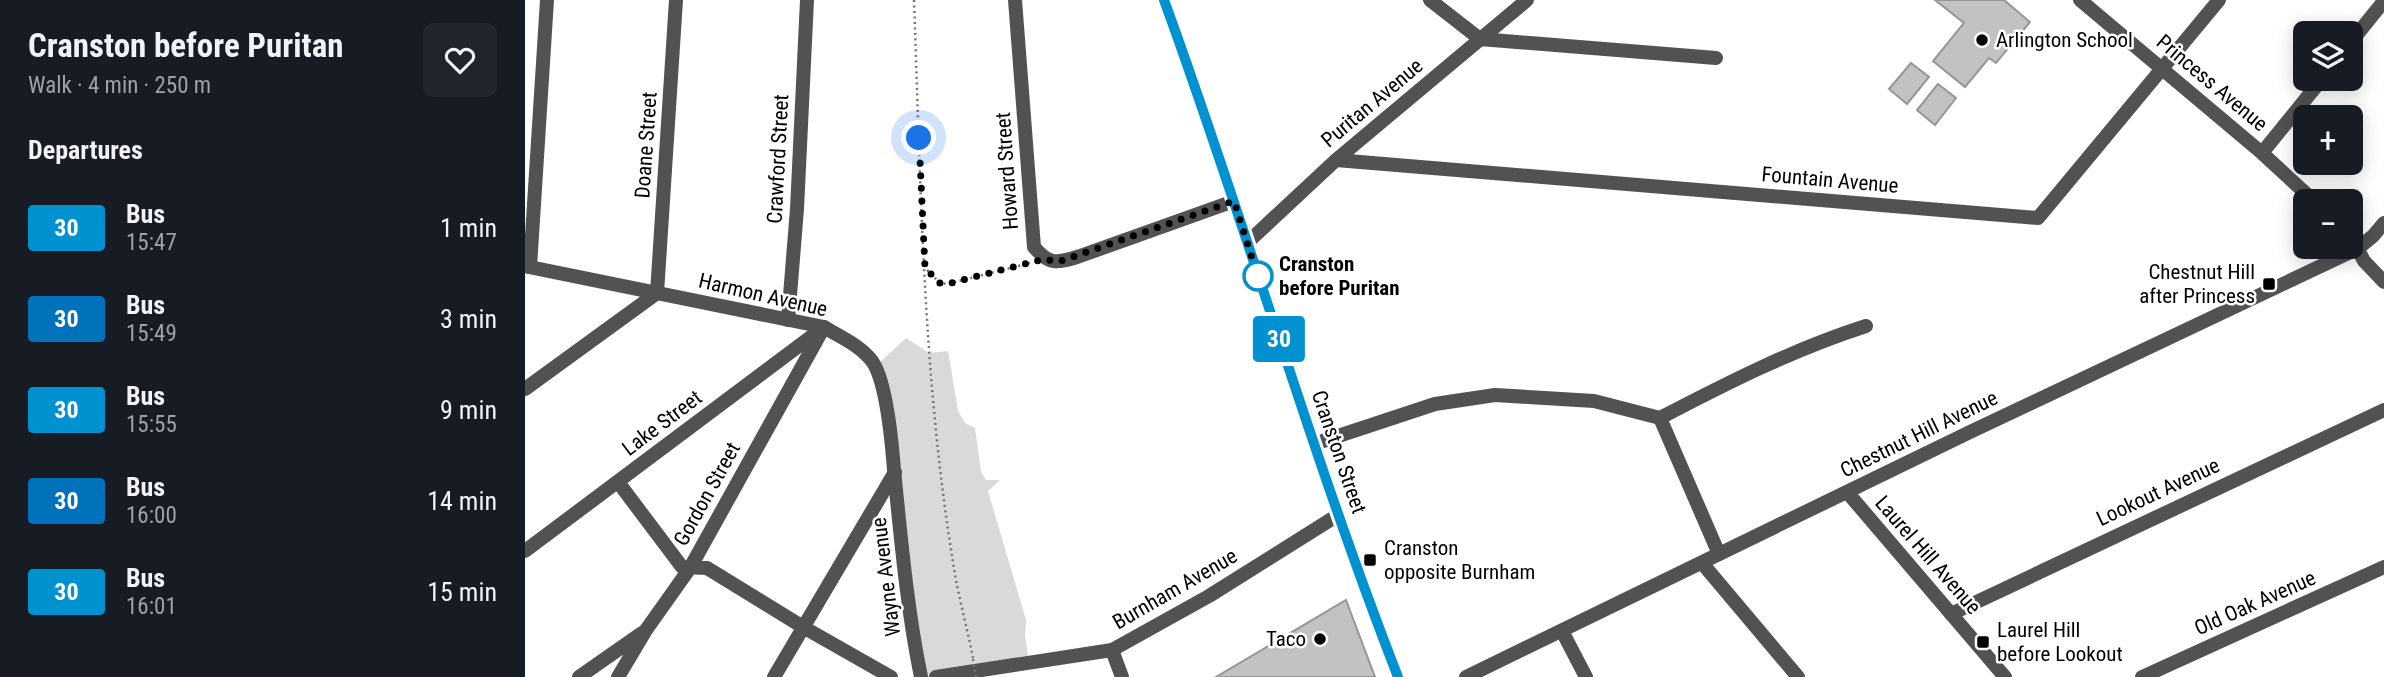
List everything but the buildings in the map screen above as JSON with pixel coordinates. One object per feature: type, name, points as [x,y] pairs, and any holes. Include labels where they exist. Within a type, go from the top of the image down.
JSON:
[{"type":"main road","name":"Cranston Street","points":[[1164,0],[1202,102],[1338,515],[1398,677]]},
{"type":"street","points":[[527,267],[547,0]]},
{"type":"street","name":"Doane Street","points":[[657,293],[676,0]]},
{"type":"street","name":"Crawford Street","points":[[788,320],[797,209],[807,0]]},
{"type":"street","name":"Howard Street","points":[[1015,0],[1034,247],[1044,259]]},
{"type":"street","points":[[1430,0],[1480,39],[1716,58]]},
{"type":"street","name":"Puritan Avenue","points":[[1248,242],[1336,160],[1527,0]]},
{"type":"street","name":"Princess Avenue","points":[[2080,0],[2301,189]]},
{"type":"street","name":"Fountain Avenue","points":[[1336,160],[2038,218],[2163,70],[2218,0]]},
{"type":"street","points":[[2363,27],[2384,1]]},
{"type":"street","points":[[2262,153],[2312,91]]},
{"type":"street","points":[[1044,259],[1058,262],[1080,256],[1234,201]]},
{"type":"street","name":"Chestnut Hill Avenue","points":[[2363,239],[2373,236],[2384,223]]},
{"type":"street","name":"Chestnut Hill Avenue","points":[[1467,677],[2213,315],[2321,259]]},
{"type":"street","points":[[2363,259],[2384,282]]},
{"type":"street","name":"Harmon Avenue","points":[[527,267],[824,327],[853,344],[873,362],[883,392],[895,472]]},
{"type":"street","points":[[525,389],[657,293]]},
{"type":"street","points":[[1314,444],[1435,404],[1495,396],[1594,401],[1660,418],[1760,367],[1828,338],[1866,326]]},
{"type":"street","name":"Lake Street","points":[[525,551],[824,327]]},
{"type":"street","name":"Gordon Street","points":[[618,677],[646,630],[690,568],[824,327]]},
{"type":"street","name":"Lookout Avenue","points":[[1951,614],[2384,410]]},
{"type":"street","points":[[1660,418],[1719,554]]},
{"type":"street","points":[[773,677],[895,472]]},
{"type":"street","name":"Wayne Avenue","points":[[895,472],[915,649],[921,677]]},
{"type":"street","points":[[618,482],[682,567],[707,568],[891,677]]},
{"type":"street","name":"Laurel Hill Avenue","points":[[1847,492],[2005,677]]},
{"type":"street","name":"Burnham Avenue","points":[[936,677],[1112,650],[1209,596],[1338,515]]},
{"type":"street","points":[[1702,563],[1798,677]]},
{"type":"street","name":"Old Oak Avenue","points":[[2142,677],[2384,568]]},
{"type":"street","points":[[579,677],[646,630]]},
{"type":"street","points":[[1562,631],[1586,677]]},
{"type":"street","points":[[1112,650],[1122,677]]},
{"type":"path","points":[[914,0],[925,268],[940,461],[956,581],[976,677]]},
{"type":"path","points":[[925,268],[940,283],[947,284],[1044,259]]},
{"type":"shaded area","points":[[906,338],[929,353],[948,351],[958,411],[965,423],[975,428],[981,472],[986,480],[1000,480],[988,491],[1026,620],[1025,636],[1029,662],[944,677],[922,677],[876,366]]},
{"type":"bus line","name":"30","points":[[1164,0],[1202,102],[1358,573],[1398,677]]},
{"type":"place","name":"Arlington School","points":[[1982,40]]},
{"type":"place","name":"Cranston before Puritan","points":[[1258,276]]},
{"type":"place","name":"Chestnut Hill after Princess","points":[[2269,284]]},
{"type":"place","name":"Cranston opposite Burnham","points":[[1370,560]]},
{"type":"place","name":"Taco","points":[[1320,639]]},
{"type":"place","name":"Laurel Hill before Lookout","points":[[1983,642]]},
{"type":"route","points":[[919,138],[925,268],[940,283],[947,284],[1044,259],[1058,262],[1080,256],[1234,201],[1259,280],[1258,276]]}]
